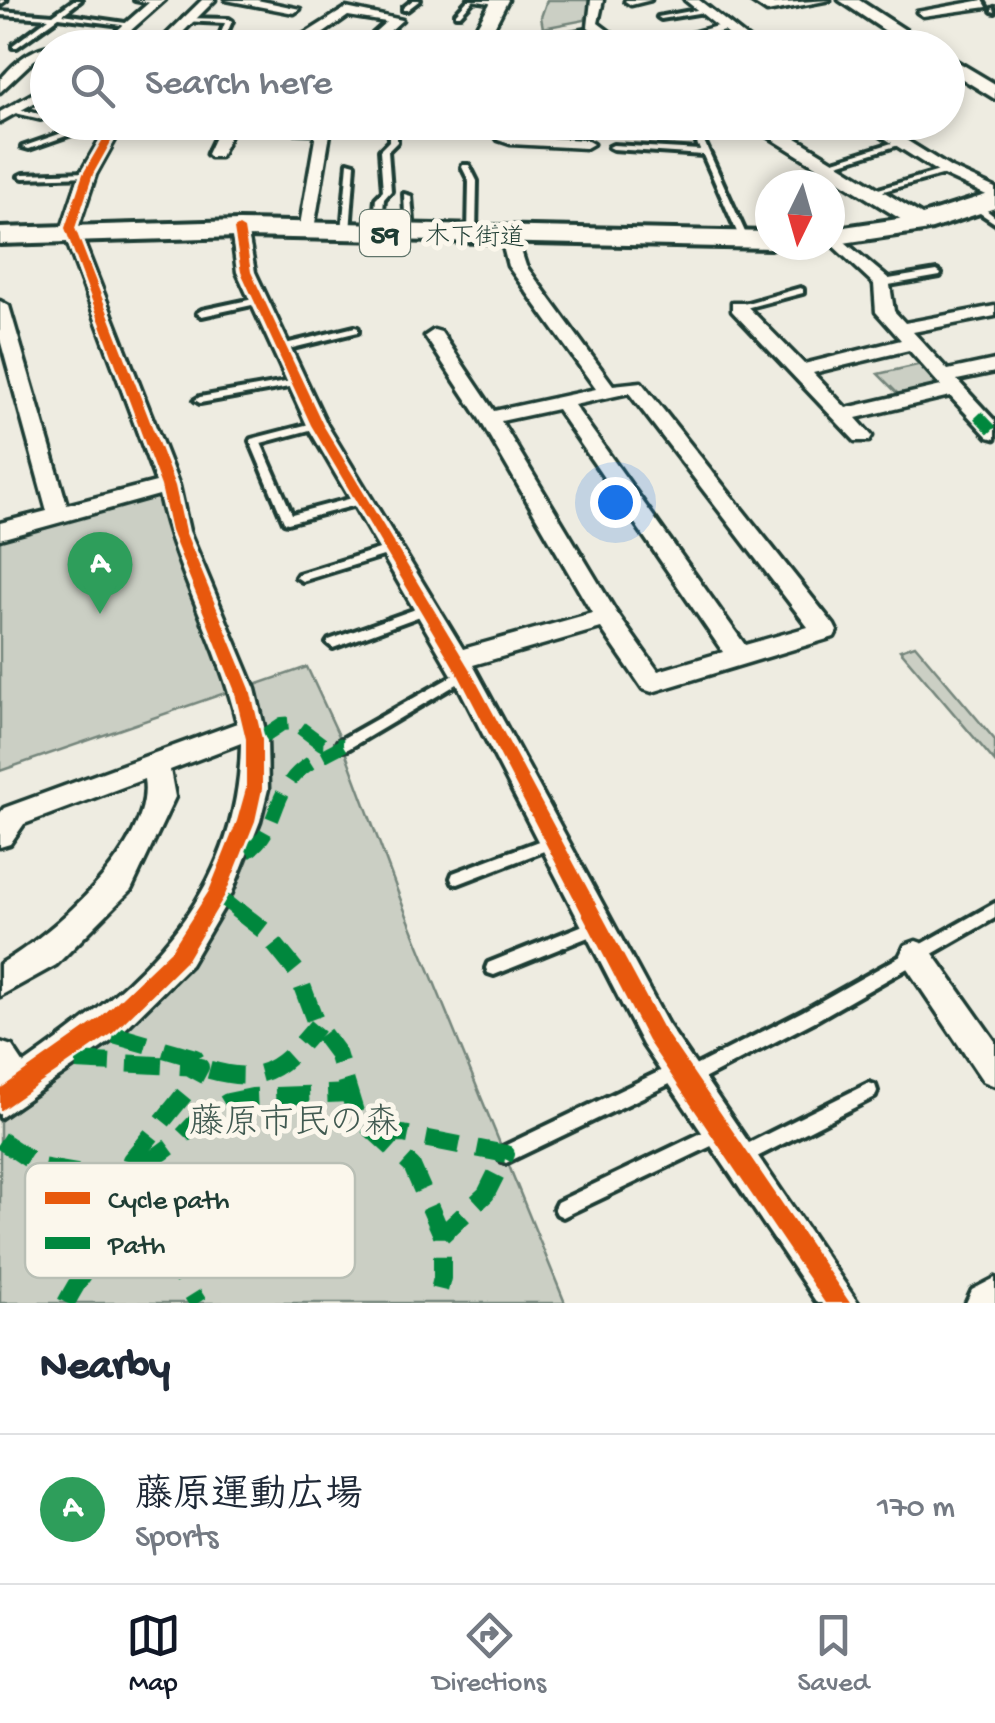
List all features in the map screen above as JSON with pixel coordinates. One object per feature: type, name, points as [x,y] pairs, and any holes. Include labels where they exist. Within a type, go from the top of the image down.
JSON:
[{"type":"main road","points":[[845,235],[923,224],[990,205]]},
{"type":"main road","name":"木下街道","points":[[0,236],[239,230],[755,241]]},
{"type":"street","points":[[179,30],[188,26],[209,0]]},
{"type":"street","points":[[232,0],[299,6],[275,22]]},
{"type":"street","points":[[475,0],[500,0],[490,30]]},
{"type":"street","points":[[596,30],[591,17],[597,0]]},
{"type":"street","points":[[631,1],[644,0]]},
{"type":"street","points":[[691,0],[727,30]]},
{"type":"street","points":[[755,0],[766,8],[824,0]]},
{"type":"street","points":[[847,0],[895,30]]},
{"type":"street","points":[[122,30],[157,1]]},
{"type":"street","points":[[923,12],[989,7]]},
{"type":"street","points":[[319,30],[346,12],[396,20],[383,30]]},
{"type":"street","points":[[716,30],[724,28]]},
{"type":"street","points":[[0,58],[29,54]]},
{"type":"street","points":[[0,88],[6,74],[29,54]]},
{"type":"street","points":[[965,73],[995,93]]},
{"type":"street","points":[[7,114],[30,102]]},
{"type":"street","points":[[0,1058],[10,1094],[117,1017],[165,970],[191,938],[216,895],[246,821],[256,766],[242,688],[178,531],[168,486],[70,228],[88,174],[108,140]]},
{"type":"street","points":[[216,154],[222,140]]},
{"type":"street","points":[[307,231],[322,140]]},
{"type":"street","points":[[510,140],[586,144]]},
{"type":"street","points":[[783,140],[923,224]]},
{"type":"street","points":[[892,140],[946,171],[990,205]]},
{"type":"street","points":[[239,230],[246,272],[317,425],[460,667],[655,1034],[839,1303]]},
{"type":"street","points":[[508,235],[516,266],[608,392]]},
{"type":"street","points":[[845,248],[884,283],[885,312],[995,433]]},
{"type":"street","points":[[0,306],[59,515]]},
{"type":"street","points":[[738,307],[862,436]]},
{"type":"street","points":[[799,371],[995,311]]},
{"type":"street","points":[[434,336],[489,418],[607,618],[652,682],[825,631],[634,386],[489,418]]},
{"type":"street","points":[[842,415],[995,366]]},
{"type":"street","points":[[0,400],[24,394]]},
{"type":"street","points":[[562,402],[739,656]]},
{"type":"street","points":[[0,531],[168,486]]},
{"type":"street","points":[[460,667],[607,618]]},
{"type":"street","points":[[0,835],[14,816],[252,728]]},
{"type":"street","points":[[0,981],[45,955],[121,881],[161,797],[155,764]]},
{"type":"street","points":[[916,956],[995,1068]]},
{"type":"street","points":[[984,1303],[995,1297]]},
{"type":"lane","points":[[37,30],[78,0]]},
{"type":"lane","points":[[138,0],[157,1]]},
{"type":"lane","points":[[405,8],[417,0]]},
{"type":"lane","points":[[458,14],[475,0]]},
{"type":"lane","points":[[0,12],[129,24]]},
{"type":"lane","points":[[661,17],[702,12]]},
{"type":"lane","points":[[188,26],[228,20],[225,30]]},
{"type":"lane","points":[[15,46],[30,35]]},
{"type":"lane","points":[[26,146],[45,140]]},
{"type":"lane","points":[[376,232],[380,198],[387,192],[384,150],[393,140]]},
{"type":"lane","points":[[699,140],[755,236]]},
{"type":"lane","points":[[824,165],[898,144]]},
{"type":"lane","points":[[613,146],[705,153]]},
{"type":"lane","points":[[346,232],[351,164]]},
{"type":"lane","points":[[466,167],[472,181],[472,234]]},
{"type":"lane","points":[[869,192],[946,171]]},
{"type":"lane","points":[[23,176],[88,174]]},
{"type":"lane","points":[[407,196],[410,233]]},
{"type":"lane","points":[[884,283],[937,274]]},
{"type":"lane","points":[[738,307],[800,291]]},
{"type":"lane","points":[[202,313],[258,301]]},
{"type":"lane","points":[[280,348],[355,330]]},
{"type":"lane","points":[[200,400],[297,382]]},
{"type":"lane","points":[[317,425],[255,441],[288,519],[360,500]]},
{"type":"lane","points":[[302,577],[389,550]]},
{"type":"lane","points":[[333,643],[427,609]]},
{"type":"lane","points":[[343,745],[460,667]]},
{"type":"lane","points":[[458,878],[552,842]]},
{"type":"lane","points":[[506,1154],[809,1016],[995,910]]},
{"type":"lane","points":[[494,968],[596,927]]},
{"type":"lane","points":[[562,1208],[869,1091]]},
{"type":"green space","points":[[547,0],[593,0],[585,20],[543,28],[541,17]]},
{"type":"green space","points":[[922,364],[935,379],[933,387],[900,396],[878,374]]},
{"type":"green space","points":[[160,493],[231,691],[0,771],[0,536]]},
{"type":"green space","points":[[915,645],[995,740],[995,762],[900,650]]},
{"type":"green space","name":"藤原市民の森","points":[[307,667],[340,738],[403,906],[565,1303],[0,1303],[0,1121],[140,1014],[196,952],[221,914],[243,871],[266,803],[270,751],[255,685]]},
{"type":"marked path","points":[[978,415],[995,433]]},
{"type":"marked path","points":[[264,736],[282,724],[294,723],[322,744],[343,745]]},
{"type":"marked path","points":[[247,852],[265,837],[288,783],[296,774],[343,745]]},
{"type":"marked path","points":[[224,900],[263,930],[297,972],[317,1026],[337,1053],[356,1115],[412,1166],[442,1235],[442,1278],[436,1303]]},
{"type":"marked path","points":[[114,1035],[195,1058],[200,1067],[222,1074],[254,1077],[279,1066],[317,1026]]},
{"type":"marked path","points":[[76,1061],[200,1067],[187,1091],[130,1163]]},
{"type":"marked path","points":[[148,1163],[198,1120],[228,1102],[252,1097],[349,1093]]},
{"type":"marked path","points":[[375,1135],[403,1134],[506,1154],[486,1194],[442,1235]]},
{"type":"marked path","points":[[0,1140],[32,1163]]},
{"type":"marked path","points":[[66,1303],[80,1278]]},
{"type":"marked path","points":[[182,1278],[198,1303]]},
{"type":"cycle path","points":[[0,1101],[106,1026],[179,955],[216,895],[246,821],[254,789],[254,739],[242,689],[178,531],[168,486],[70,228],[88,174],[108,140]]},
{"type":"cycle path","points":[[239,229],[246,272],[317,425],[465,674],[655,1034],[839,1303]]},
{"type":"place","name":"藤原運動広場","points":[[100,614]]}]
